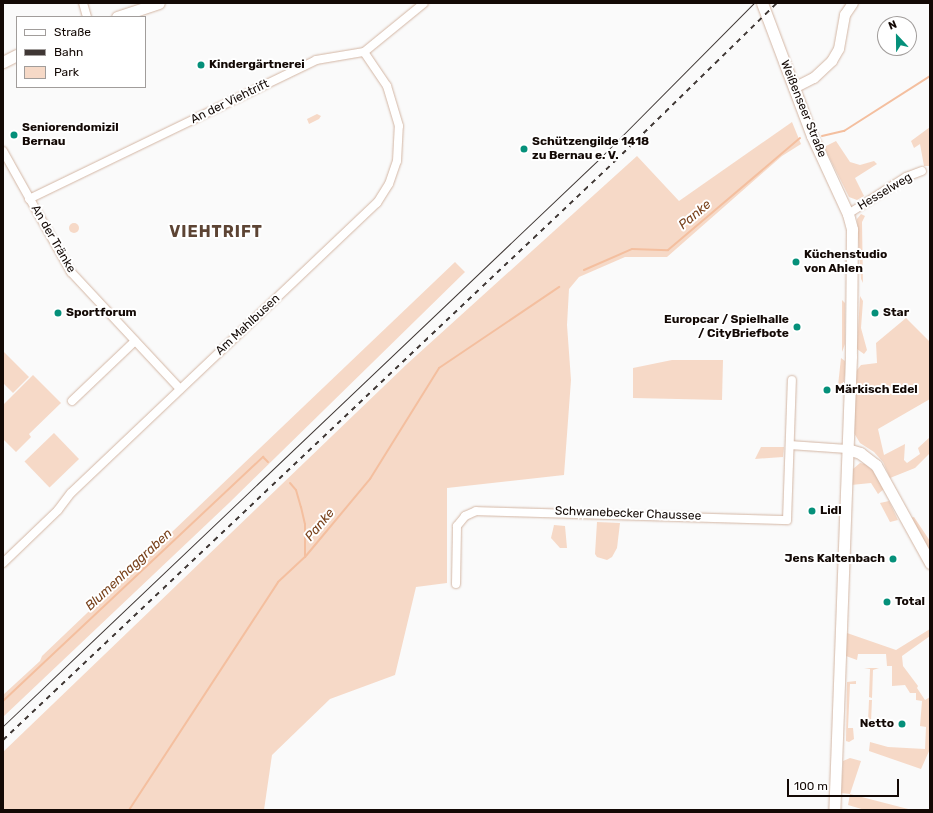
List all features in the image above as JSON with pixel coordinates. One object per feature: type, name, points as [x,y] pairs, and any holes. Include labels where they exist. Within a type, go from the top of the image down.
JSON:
[{"type":"main road","points":[[119,16],[160,3]]},
{"type":"main road","name":"Weißenseer Straße","points":[[762,3],[812,136],[848,214]]},
{"type":"main road","points":[[3,62],[16,55]]},
{"type":"main road","points":[[834,810],[853,258],[852,229],[848,214]]},
{"type":"main road","points":[[847,449],[860,453],[876,465],[930,563]]},
{"type":"street","points":[[83,3],[87,16]]},
{"type":"street","name":"An der Viehtrift","points":[[29,199],[316,60],[364,52],[424,3]]},
{"type":"street","points":[[794,88],[814,78],[832,61],[839,49],[845,15],[853,3]]},
{"type":"street","name":"Am Mahlbusen","points":[[3,563],[58,510],[64,500],[377,203],[389,184],[397,161],[399,126],[388,89],[364,52]]},
{"type":"street","name":"An der Tränke","points":[[3,151],[71,272],[180,389]]},
{"type":"street","name":"Hesselweg","points":[[848,214],[906,177],[922,171]]},
{"type":"street","points":[[72,401],[135,341]]},
{"type":"street","name":"Schwanebecker Chaussee","points":[[456,584],[457,526],[465,516],[476,511],[787,520],[792,380]]},
{"type":"street","points":[[790,445],[847,449]]},
{"type":"green space","points":[[317,114],[321,116],[319,119],[309,124],[307,119]]},
{"type":"green space","points":[[792,122],[801,144],[782,156],[667,257],[625,257],[579,277],[569,289],[567,325],[571,380],[564,475],[447,488],[447,583],[416,587],[395,675],[330,699],[272,755],[264,810],[3,810],[3,752],[407,364],[637,156],[679,201]]},
{"type":"green space","points":[[930,127],[930,166],[924,166],[920,144],[914,148],[911,141]]},
{"type":"green space","points":[[836,141],[850,162],[860,165],[874,161],[877,164],[855,178],[864,196],[857,200],[849,197],[824,147]]},
{"type":"green space","points":[[861,214],[865,216],[862,222],[863,283],[861,279],[857,219]]},
{"type":"green space","points":[[72,223],[76,223],[78,224],[78,232],[72,233],[69,230],[69,226]]},
{"type":"green space","points":[[455,262],[465,272],[229,503],[3,717],[3,695]]},
{"type":"green space","points":[[860,296],[863,301],[861,328],[867,350],[864,354],[857,349]]},
{"type":"green space","points":[[842,300],[845,303],[845,344],[842,352]]},
{"type":"green space","points":[[906,318],[930,342],[930,399],[878,429],[884,455],[905,444],[904,460],[907,463],[920,454],[918,448],[930,437],[930,453],[915,468],[890,478],[883,462],[874,452],[860,443],[854,433],[853,375],[861,365],[877,363],[876,343]]},
{"type":"green space","points":[[3,351],[29,377],[13,393],[3,383]]},
{"type":"green space","points":[[841,358],[845,361],[845,374],[843,388],[837,395]]},
{"type":"green space","points":[[672,360],[723,360],[722,400],[633,398],[633,368]]},
{"type":"green space","points":[[33,375],[61,403],[29,434],[31,437],[16,452],[3,439],[3,405]]},
{"type":"green space","points":[[54,433],[79,459],[50,487],[25,461]]},
{"type":"green space","points":[[761,447],[784,447],[783,457],[755,459]]},
{"type":"green space","points":[[860,463],[865,464],[877,474],[884,489],[878,494],[871,483],[851,485],[853,469]]},
{"type":"green space","points":[[889,501],[898,520],[890,522],[880,503]]},
{"type":"green space","points":[[914,517],[930,541],[930,555],[908,518]]},
{"type":"green space","points":[[597,522],[620,523],[617,548],[612,557],[607,560],[597,557],[595,554]]},
{"type":"green space","points":[[554,525],[565,526],[567,548],[560,548],[551,538]]},
{"type":"green space","points":[[930,629],[930,636],[902,656],[903,666],[918,686],[917,688],[925,700],[930,697],[930,749],[921,769],[869,751],[870,742],[888,747],[925,749],[926,727],[920,726],[922,701],[916,700],[916,693],[910,693],[905,685],[892,686],[892,666],[887,666],[886,654],[858,654],[857,660],[846,656],[847,633],[896,650]]},
{"type":"green space","points":[[864,668],[879,668],[873,670],[872,698],[869,697],[870,669]]},
{"type":"green space","points":[[856,681],[856,684],[850,684],[848,728],[853,728],[854,739],[849,742],[846,741],[847,682]]},
{"type":"green space","points":[[869,700],[872,700],[871,722],[876,724],[862,723],[868,722]]},
{"type":"green space","points":[[850,758],[861,761],[850,794],[841,793],[843,761]]},
{"type":"green space","points":[[850,794],[912,810],[865,810],[848,805]]},
{"type":"waterway","name":"Panke","points":[[822,136],[844,131],[930,76]]},
{"type":"waterway","name":"Panke","points":[[584,270],[632,249],[668,250],[800,138]]},
{"type":"waterway","name":"Panke","points":[[129,810],[278,582],[305,557],[370,479],[439,368],[559,287]]},
{"type":"waterway","name":"Blumenhaggraben","points":[[3,701],[263,457],[268,462]]},
{"type":"waterway","points":[[290,483],[296,490],[305,524],[305,556]]},
{"type":"tram line","points":[[3,726],[598,160],[754,3]]},
{"type":"railway","points":[[3,740],[615,161],[777,3]]},
{"type":"place","name":"Kindergärtnerei","points":[[201,65]]},
{"type":"place","name":"Seniorendomizil Bernau","points":[[14,135]]},
{"type":"place","name":"Schützengilde 1418 zu Bernau e. V.","points":[[524,149]]},
{"type":"place","name":"Küchenstudio von Ahlen","points":[[796,262]]},
{"type":"place","name":"Sportforum","points":[[58,313]]},
{"type":"place","name":"Star","points":[[875,313]]},
{"type":"place","name":"Europcar / Spielhalle / CityBriefbote","points":[[797,327]]},
{"type":"place","name":"Märkisch Edel","points":[[827,390]]},
{"type":"place","name":"Lidl","points":[[812,511]]},
{"type":"place","name":"Jens Kaltenbach","points":[[893,559]]},
{"type":"place","name":"Total","points":[[887,602]]},
{"type":"place","name":"Netto","points":[[902,724]]},
{"type":"district","name":"VIEHTRIFT","points":[[216,232]]}]
